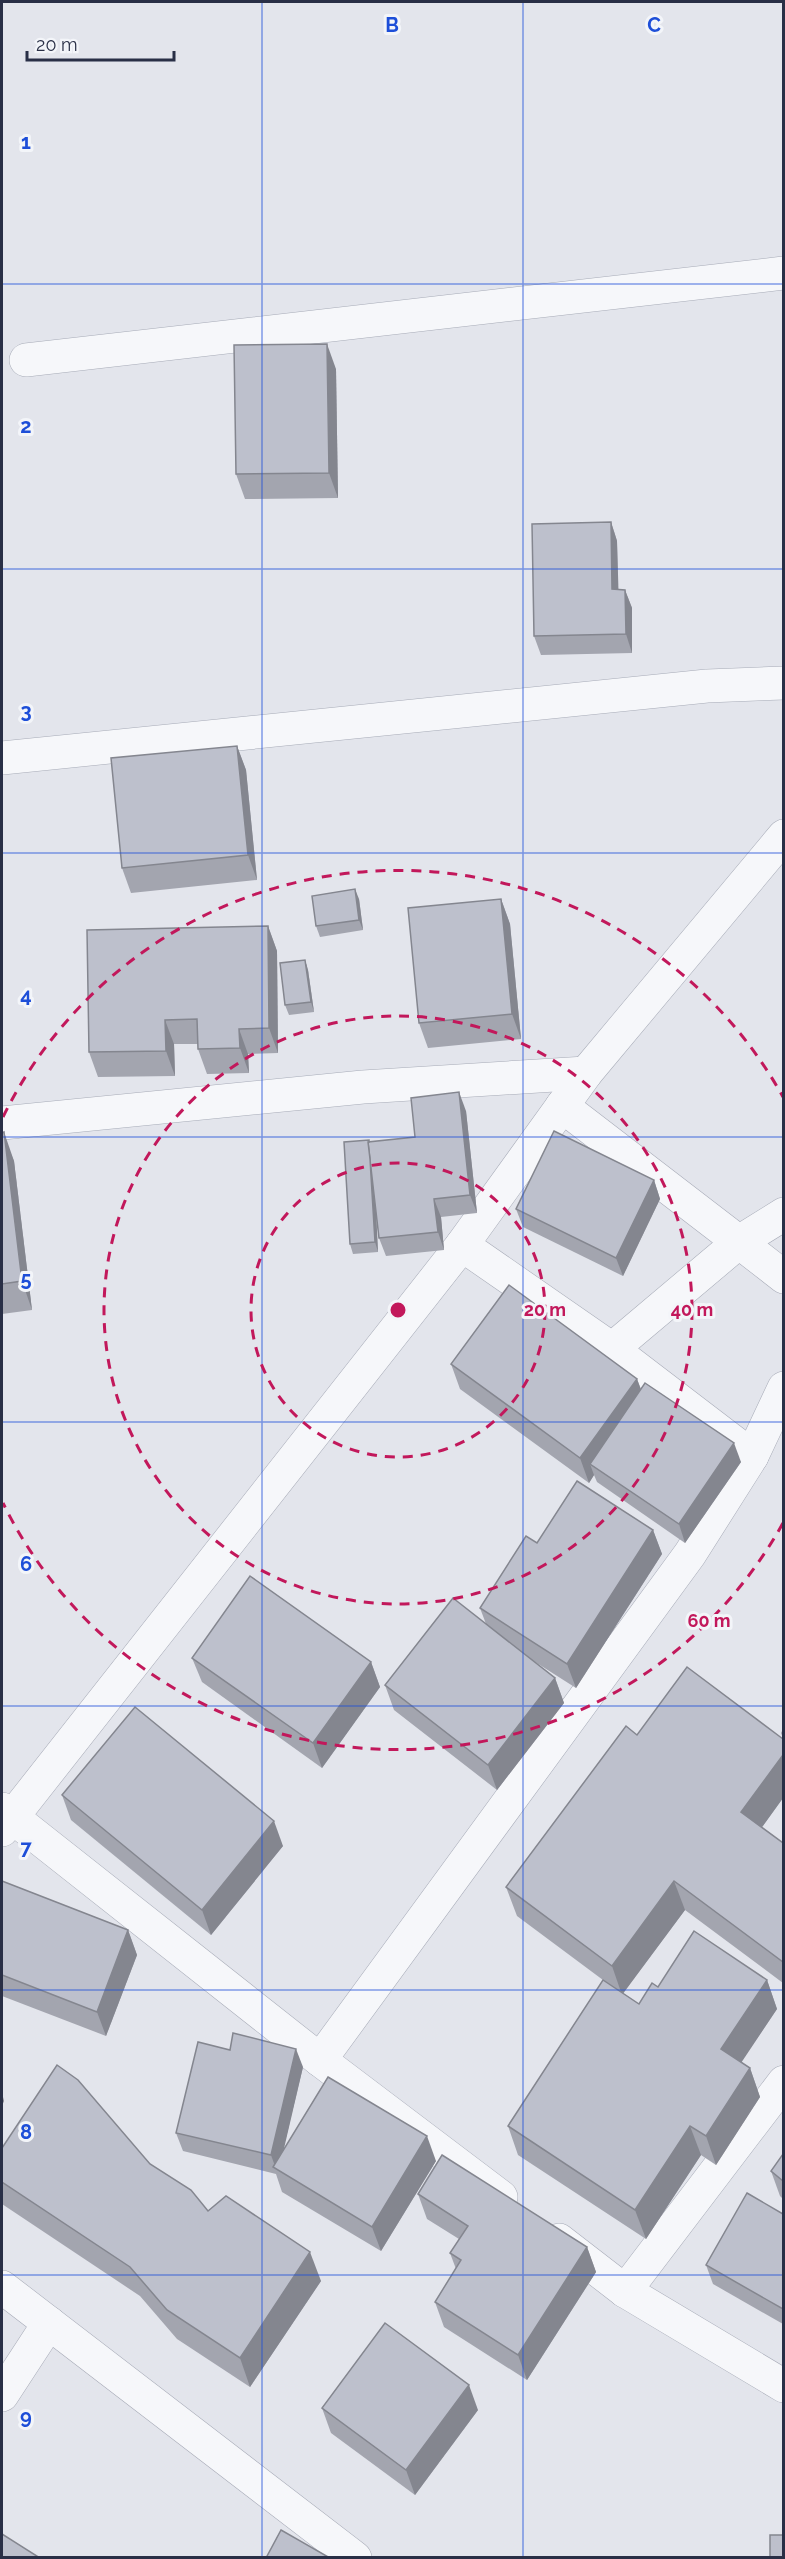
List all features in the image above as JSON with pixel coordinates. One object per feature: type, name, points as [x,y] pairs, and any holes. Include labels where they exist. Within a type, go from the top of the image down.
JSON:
[{"type":"street","points":[[26,360],[783,273]]},
{"type":"street","points":[[2,758],[707,686],[783,683]]},
{"type":"street","points":[[783,836],[586,1073],[462,1245],[5,1819],[625,2290],[783,2386]]},
{"type":"street","points":[[2,1123],[363,1087],[586,1073]]},
{"type":"street","points":[[562,1106],[783,1277]]},
{"type":"street","points":[[612,1349],[739,1242],[783,1214]]},
{"type":"street","points":[[462,1245],[612,1349],[752,1456]]},
{"type":"street","points":[[320,2060],[690,1554],[752,1456],[783,1388]]},
{"type":"street","points":[[625,2290],[783,2082]]},
{"type":"street","points":[[2,2287],[355,2558]]},
{"type":"street","points":[[2,2395],[49,2323]]},
{"type":"building","points":[[327,344],[329,473],[236,474],[234,345]]},
{"type":"building","points":[[611,522],[612,589],[625,590],[626,634],[534,636],[532,524]]},
{"type":"building","points":[[237,746],[248,855],[122,868],[111,758]]},
{"type":"building","points":[[355,889],[359,920],[316,926],[312,896]]},
{"type":"building","points":[[501,899],[512,1014],[419,1023],[408,908]]},
{"type":"building","points":[[268,926],[269,1028],[239,1029],[240,1048],[198,1049],[197,1019],[165,1020],[166,1051],[89,1052],[87,930]]},
{"type":"building","points":[[305,960],[311,1002],[285,1005],[280,963]]},
{"type":"building","points":[[459,1092],[470,1195],[434,1199],[438,1232],[379,1238],[368,1142],[415,1137],[411,1098]]},
{"type":"building","points":[[554,1131],[654,1180],[616,1258],[516,1209]]},
{"type":"building","points":[[4,1132],[22,1281],[2,1284],[2,1133]]},
{"type":"building","points":[[369,1140],[375,1242],[350,1244],[344,1142]]},
{"type":"building","points":[[509,1285],[637,1379],[580,1458],[451,1364]]},
{"type":"building","points":[[645,1383],[734,1443],[679,1524],[590,1464]]},
{"type":"building","points":[[577,1481],[653,1530],[567,1664],[480,1608],[526,1536],[537,1543]]},
{"type":"building","points":[[250,1576],[371,1662],[313,1743],[192,1658]]},
{"type":"building","points":[[453,1598],[555,1678],[488,1765],[385,1685]]},
{"type":"building","points":[[687,1667],[783,1739],[783,1755],[741,1812],[783,1843],[783,1962],[674,1881],[612,1966],[506,1887],[626,1726],[637,1735]]},
{"type":"building","points":[[135,1707],[274,1821],[202,1910],[62,1795]]},
{"type":"building","points":[[2,1881],[128,1930],[97,2012],[2,1975]]},
{"type":"building","points":[[694,1931],[767,1980],[721,2049],[750,2068],[706,2136],[690,2126],[635,2210],[508,2126],[603,1980],[639,2004],[652,1983],[658,1987]]},
{"type":"building","points":[[233,2033],[296,2049],[271,2155],[176,2133],[198,2042],[230,2050]]},
{"type":"building","points":[[57,2065],[78,2080],[150,2164],[191,2190],[208,2211],[226,2196],[310,2252],[240,2358],[167,2310],[130,2267],[2,2182],[2,2148]]},
{"type":"building","points":[[328,2077],[427,2136],[372,2227],[273,2167]]},
{"type":"building","points":[[783,2154],[783,2181],[771,2171]]},
{"type":"building","points":[[442,2155],[587,2247],[518,2355],[435,2302],[461,2260],[450,2253],[468,2226],[418,2194]]},
{"type":"building","points":[[747,2193],[783,2214],[783,2309],[706,2265]]},
{"type":"building","points":[[385,2323],[469,2385],[406,2470],[322,2408]]},
{"type":"building","points":[[281,2530],[330,2558],[266,2558]]},
{"type":"building","points":[[2,2534],[40,2558],[2,2558]]},
{"type":"building","points":[[770,2535],[783,2535],[783,2558],[770,2558]]}]
